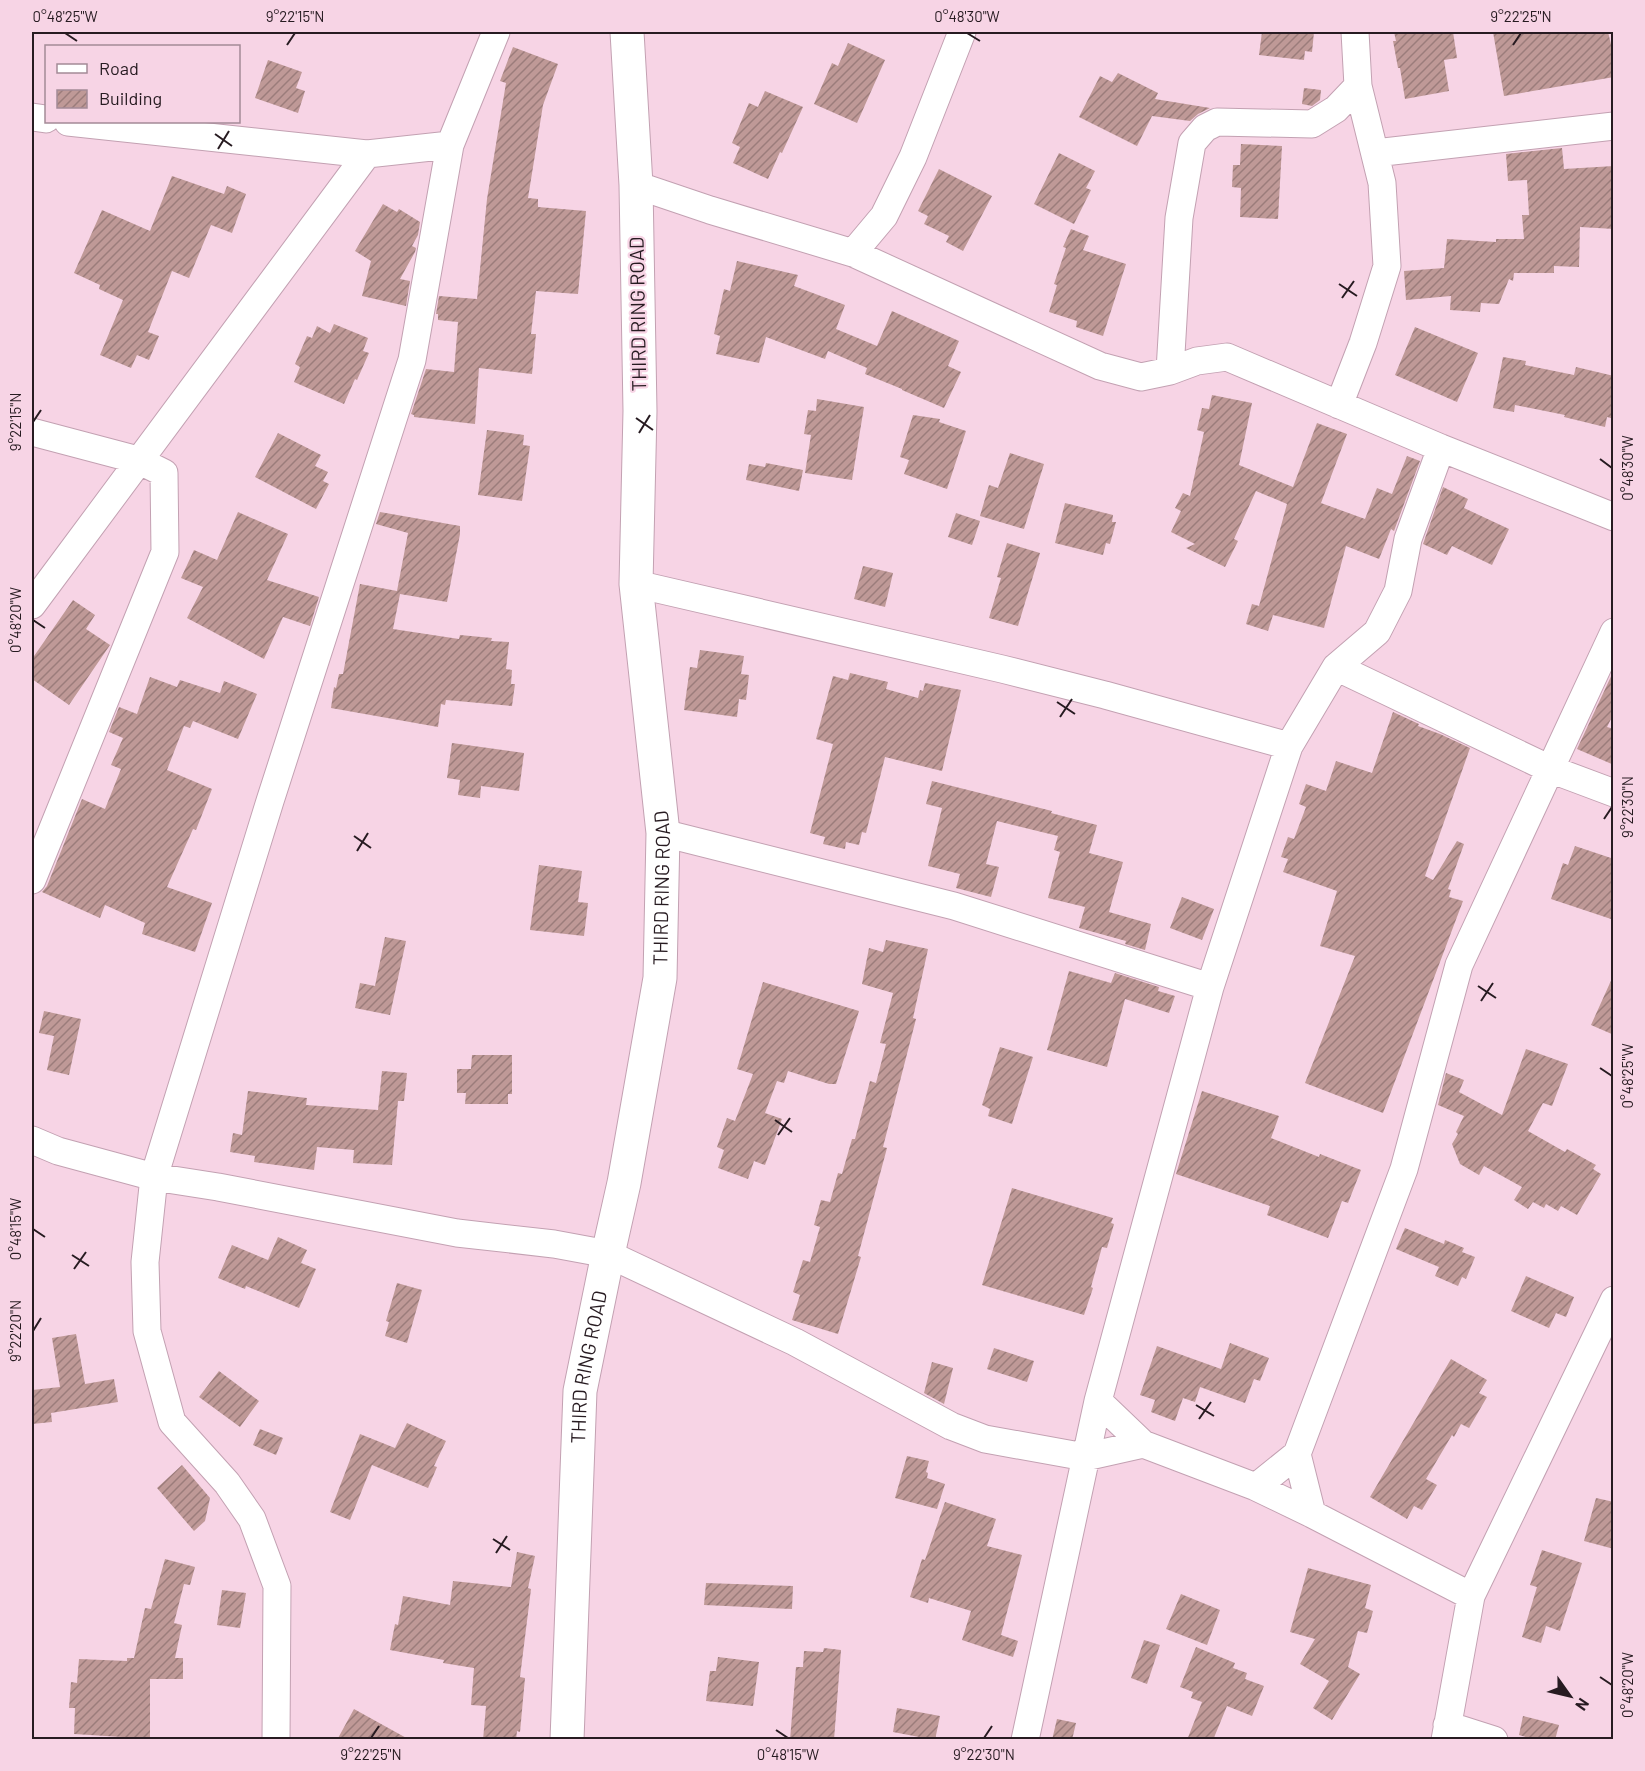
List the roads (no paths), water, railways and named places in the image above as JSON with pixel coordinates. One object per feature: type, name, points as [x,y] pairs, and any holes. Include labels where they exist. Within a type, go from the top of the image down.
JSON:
[{"type":"street","points":[[276,1740],[277,1586],[252,1519],[227,1483],[172,1422],[147,1331],[145,1262],[154,1177],[273,790],[412,360],[450,145],[496,32]]},
{"type":"street","name":"THIRD RING ROAD","points":[[567,1740],[580,1391],[624,1182],[660,978],[663,833],[636,584],[640,411],[636,185],[627,32]]},
{"type":"street","points":[[853,253],[884,216],[913,156],[962,32]]},
{"type":"street","points":[[1339,405],[1363,343],[1387,266],[1382,183],[1358,86],[1355,32]]},
{"type":"street","points":[[1170,371],[1179,218],[1192,143],[1205,128],[1217,122],[1312,124],[1336,109],[1358,86]]},
{"type":"street","points":[[77,123],[368,154],[450,145]]},
{"type":"street","points":[[1375,153],[1614,126]]},
{"type":"street","points":[[32,605],[368,154]]},
{"type":"street","points":[[636,185],[853,253],[1100,366],[1141,377],[1170,371],[1197,361],[1227,357],[1441,448],[1614,517]]},
{"type":"street","points":[[32,432],[138,460],[164,473],[165,552],[32,880]]},
{"type":"street","points":[[1025,1740],[1098,1401],[1210,987],[1289,746],[1336,667],[1377,632],[1398,591],[1408,539],[1441,448]]},
{"type":"street","points":[[636,584],[1014,672],[1289,746]]},
{"type":"street","points":[[1256,1487],[1297,1454],[1404,1169],[1459,964],[1614,632]]},
{"type":"street","points":[[1336,667],[1550,769],[1614,793]]},
{"type":"street","points":[[663,833],[954,906],[1210,987]]},
{"type":"street","points":[[32,1140],[58,1151],[154,1177],[219,1187],[457,1233],[554,1244],[608,1254],[795,1342],[951,1426],[985,1439],[1085,1457],[1143,1444]]},
{"type":"street","points":[[1494,1740],[1446,1732],[1471,1596],[1614,1300]]},
{"type":"street","points":[[1098,1401],[1143,1444],[1256,1487],[1471,1596]]},
{"type":"street","points":[[1297,1454],[1312,1514]]}]
